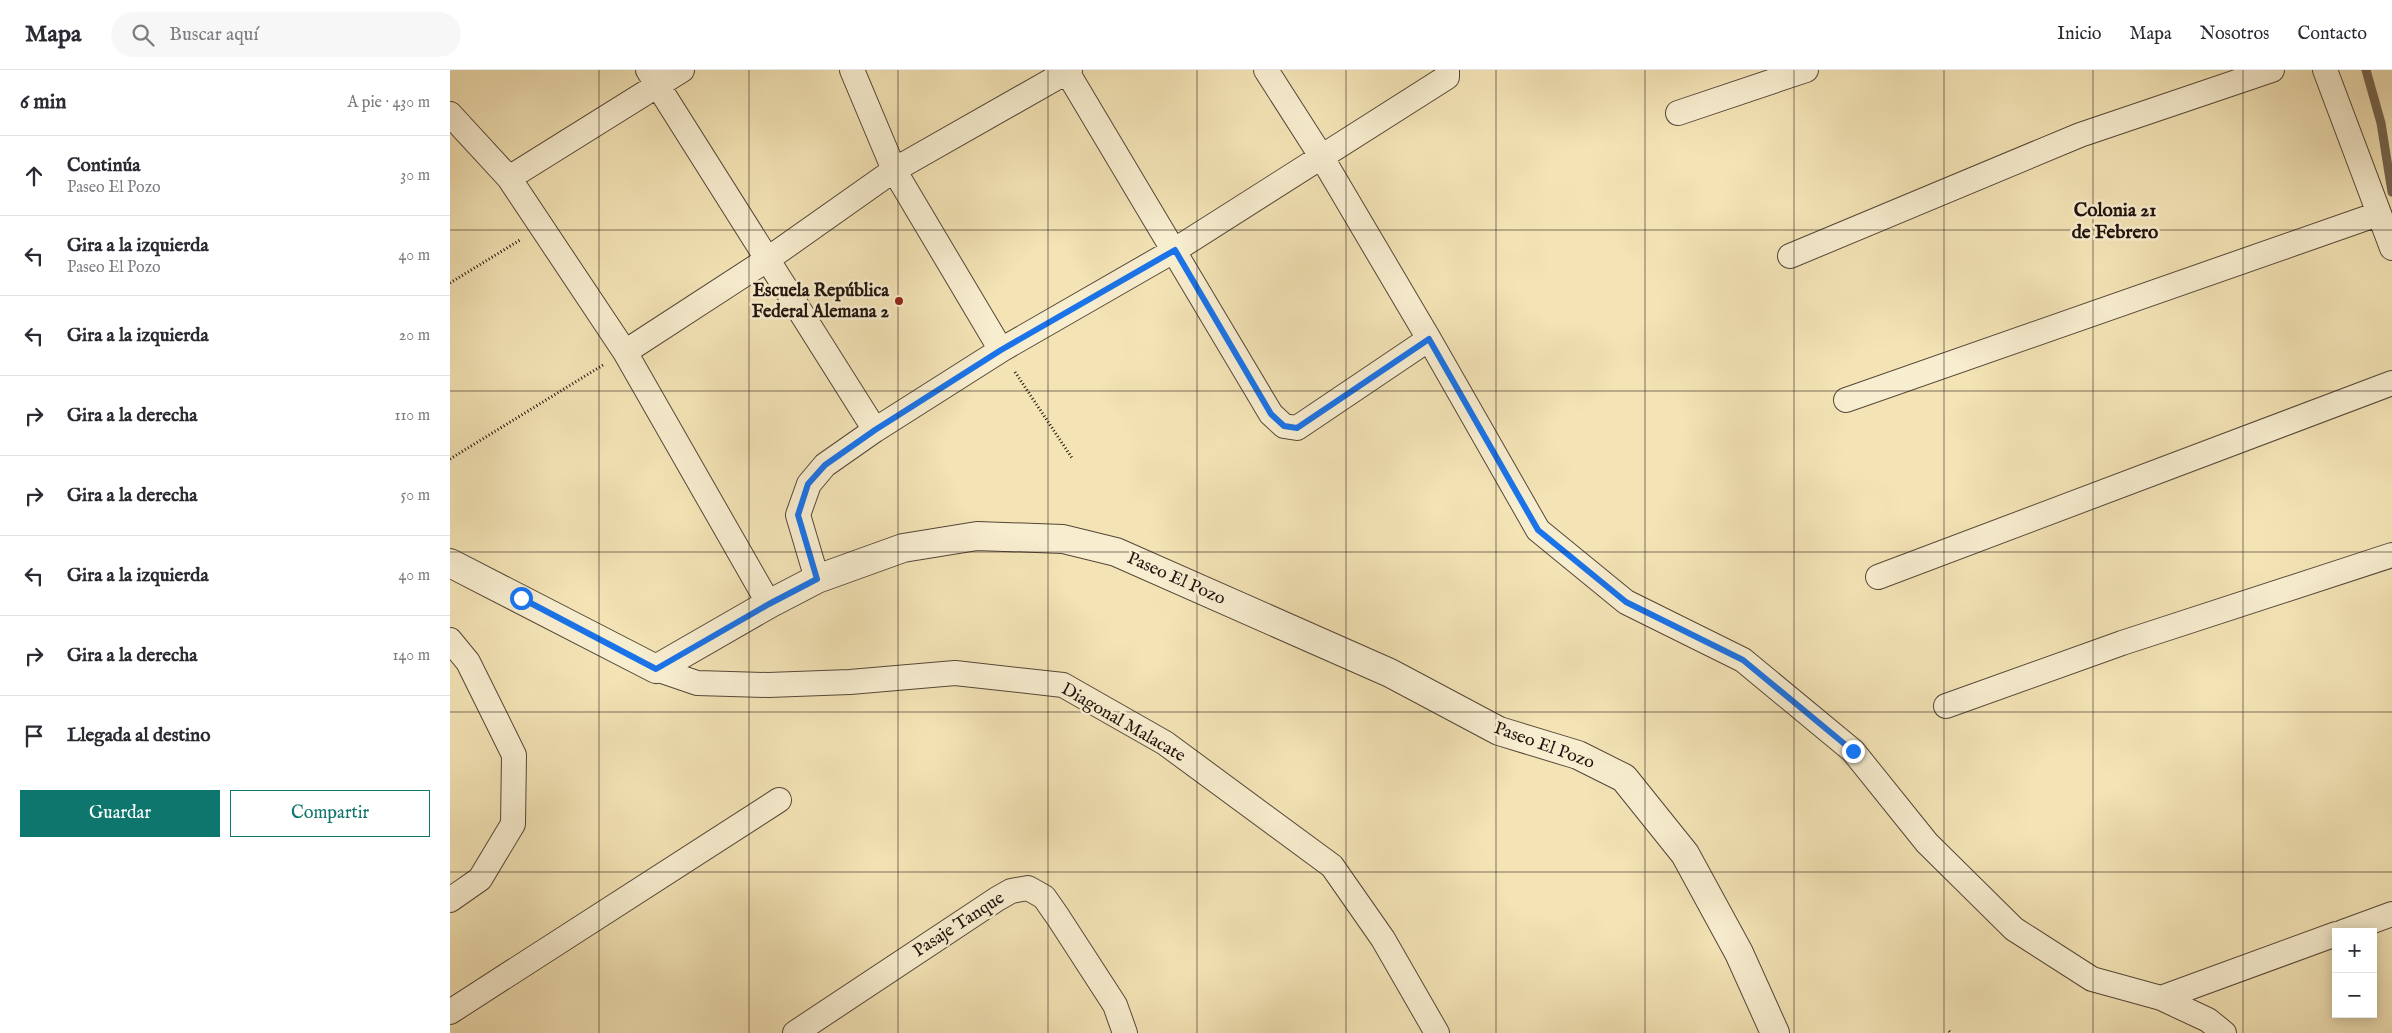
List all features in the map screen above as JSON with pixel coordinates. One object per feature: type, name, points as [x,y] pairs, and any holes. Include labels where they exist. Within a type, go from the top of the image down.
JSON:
[{"type":"street","points":[[509,178],[653,77],[682,70]]},
{"type":"street","points":[[852,70],[894,170],[1001,350]]},
{"type":"street","points":[[1266,70],[1321,156],[1429,339],[1538,530],[1626,602],[1743,660],[1846,745],[1853,751],[1927,843],[2014,929],[2092,979],[2162,998],[2208,1020],[2224,1033]]},
{"type":"street","points":[[817,579],[798,515],[808,484],[825,465],[875,430],[1001,350],[1175,250],[1447,77],[1448,70]]},
{"type":"street","points":[[1678,113],[1806,70]]},
{"type":"street","points":[[1790,256],[2080,135],[2272,70]]},
{"type":"street","points":[[2325,70],[2392,248]]},
{"type":"street","points":[[625,352],[768,259],[894,170],[1068,71],[1271,414],[1284,426],[1297,428],[1429,339]]},
{"type":"street","points":[[653,77],[875,430]]},
{"type":"street","points":[[450,114],[509,178],[625,352],[769,604]]},
{"type":"street","points":[[1846,400],[2378,214]]},
{"type":"street","points":[[1878,577],[2392,383]]},
{"type":"street","name":"Paseo El Pozo","points":[[656,669],[769,604],[817,579],[903,548],[977,536],[1063,539],[1116,552],[1390,673],[1498,731],[1578,755],[1624,778],[1685,854],[1739,953],[1775,1033]]},
{"type":"street","points":[[1946,706],[2122,643],[2392,555]]},
{"type":"street","points":[[450,562],[656,669]]},
{"type":"street","points":[[450,640],[468,662],[514,755],[513,824],[480,879],[450,900]]},
{"type":"street","name":"Diagonal Malacate","points":[[656,669],[697,683],[768,685],[823,683],[955,673],[1063,685],[1165,743],[1332,866],[1383,939],[1437,1033]]},
{"type":"street","points":[[450,1012],[779,800]]},
{"type":"street","name":"Pasaje Tanque","points":[[795,1033],[997,899],[1010,891],[1028,888],[1044,897],[1058,917],[1114,1005],[1125,1033]]},
{"type":"street","points":[[2354,928],[2392,914]]},
{"type":"street","points":[[2162,998],[2332,935]]},
{"type":"path","points":[[450,283],[542,227]]},
{"type":"path","points":[[1001,350],[1072,458]]},
{"type":"path","points":[[450,460],[625,352]]},
{"type":"waterway","points":[[2366,70],[2381,123],[2392,192]]},
{"type":"place","name":"Escuela República Federal Alemana 2","points":[[899,301]]},
{"type":"district","name":"Colonia 21 de Febrero","points":[[2115,222]]},
{"type":"route","points":[[521,598],[656,669],[769,604],[817,579],[798,515],[808,484],[825,465],[875,430],[1001,350],[1175,250],[1271,414],[1284,426],[1297,428],[1429,339],[1538,530],[1626,602],[1743,660],[1853,751]]}]
